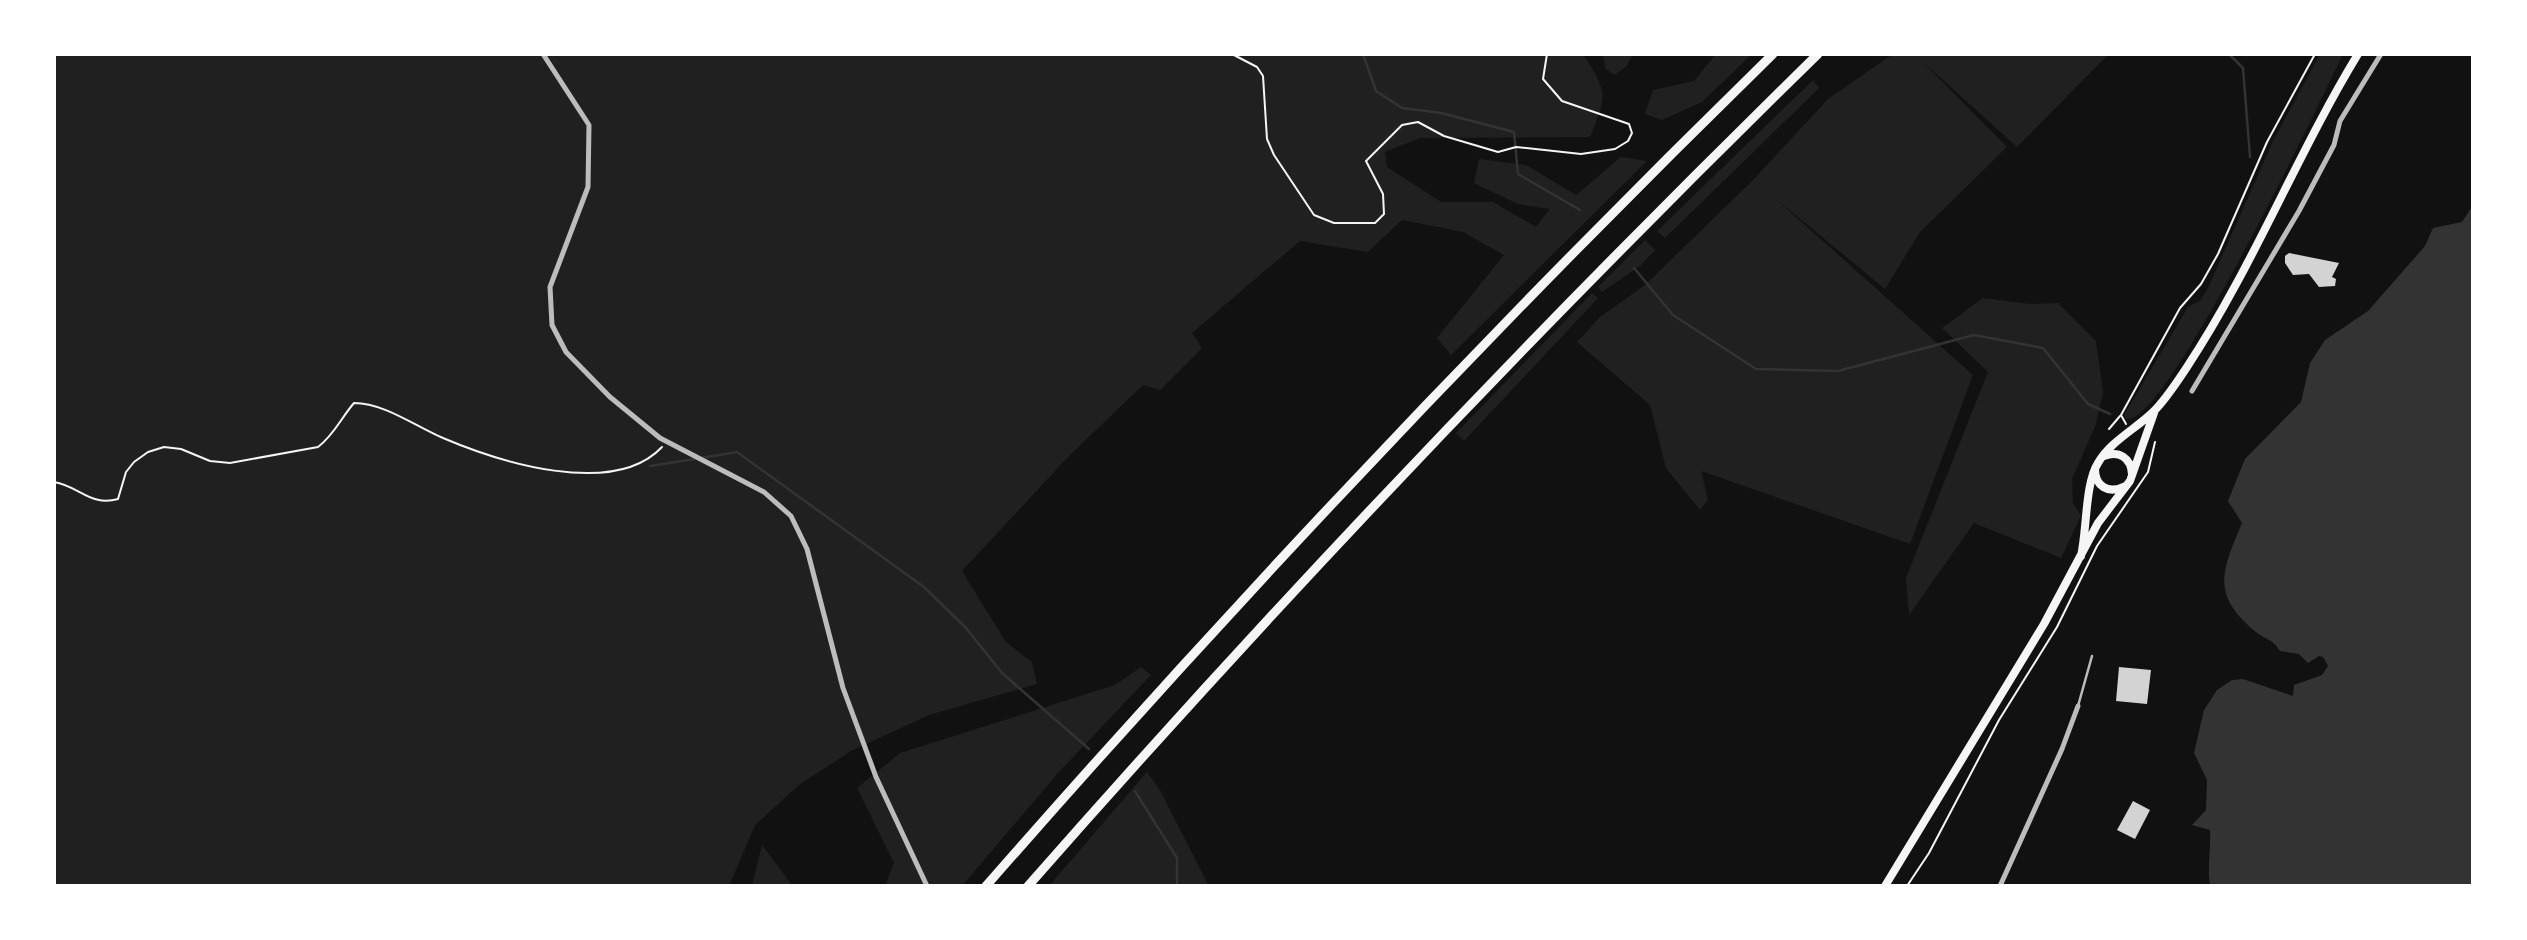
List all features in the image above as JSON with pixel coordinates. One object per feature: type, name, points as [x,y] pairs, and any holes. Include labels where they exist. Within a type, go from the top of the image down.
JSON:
[{"type":"highway","points":[[986,886],[1188,658],[1376,455],[1553,272],[1773,54]]},
{"type":"highway","points":[[1028,886],[1209,682],[1392,484],[1611,259],[1818,54]]},
{"type":"main road","points":[[2340,84],[2352,54]]},
{"type":"main road","points":[[2081,556],[2088,519],[2090,481],[2096,467],[2107,449],[2155,411],[2187,368],[2266,232],[2340,84],[2358,54]]},
{"type":"main road","points":[[1885,886],[2031,645],[2098,523],[2126,486],[2155,411]]},
{"type":"main road","points":[[2104,456],[2124,456],[2129,461],[2132,474]]},
{"type":"main road","points":[[2096,467],[2096,479],[2104,488],[2115,491],[2126,486]]},
{"type":"street","points":[[543,54],[589,125],[588,187],[550,287],[552,325],[566,352],[610,397],[667,442],[764,492],[791,516],[807,550],[852,711],[876,778],[926,886]]},
{"type":"street","points":[[2192,391],[2299,211],[2334,145],[2340,121],[2381,54]]},
{"type":"street","points":[[2000,886],[2062,749],[2078,706]]},
{"type":"lane","points":[[2078,706],[2092,656]]},
{"type":"path","points":[[1232,54],[1257,67],[1263,76],[1264,117],[1273,155],[1314,215],[1334,223],[1375,223],[1384,214],[1383,194],[1366,161],[1402,125],[1418,122],[1444,136],[1498,152],[1516,147],[1581,154],[1615,149],[1628,141],[1632,133],[1629,124],[1562,102],[1543,79],[1547,54]]},
{"type":"path","points":[[2109,429],[2120,415],[2180,308],[2201,284],[2218,254],[2267,142],[2315,54]]},
{"type":"path","points":[[54,482],[68,484],[92,501],[104,503],[118,499],[126,472],[148,452],[172,448],[210,461],[230,463],[318,447],[331,438],[341,417],[354,403],[369,403],[443,438],[514,465],[567,473],[611,471],[656,453],[667,442]]},
{"type":"path","points":[[2120,415],[2123,423],[2133,430]]},
{"type":"path","points":[[1907,886],[1929,853],[1998,720],[2057,627],[2097,546],[2148,472],[2155,442],[2146,436]]},
{"type":"shaded area","points":[[54,54],[1583,54],[1597,77],[1602,94],[1600,112],[1590,137],[1420,138],[1385,152],[1387,167],[1441,202],[1493,202],[1536,227],[1550,209],[1518,204],[1474,183],[1479,159],[1526,165],[1576,195],[1621,157],[1647,161],[1451,355],[1437,338],[1504,255],[1463,232],[1402,220],[1368,252],[1300,241],[1192,333],[1202,348],[1160,390],[1143,385],[1068,457],[962,571],[1006,642],[1032,662],[1037,684],[929,715],[851,751],[799,785],[755,825],[729,886],[54,886]]},
{"type":"shaded area","points":[[1600,54],[1633,54],[1626,67],[1614,75],[1605,68],[1604,58]]},
{"type":"shaded area","points":[[1716,54],[1752,54],[1702,102],[1662,120],[1645,114],[1653,90],[1694,81]]},
{"type":"shaded area","points":[[1893,54],[2109,54],[2017,147],[1922,61],[2007,147],[1920,232],[1885,289],[1777,200],[1973,375],[1910,544],[1701,471],[1708,500],[1700,510],[1666,468],[1650,405],[1577,342],[1600,317],[1645,285],[1753,180],[1828,99]]},
{"type":"shaded area","points":[[2320,54],[2343,54],[2241,257],[2173,373],[2145,408],[2126,419],[2124,415],[2188,307],[2200,301],[2207,290],[2273,141]]},
{"type":"shaded area","points":[[1813,80],[1819,88],[1665,238],[1657,231]]},
{"type":"shaded area","points":[[2473,205],[2473,886],[2210,886],[2210,830],[2192,825],[2206,810],[2207,780],[2194,753],[2204,710],[2217,690],[2232,680],[2243,679],[2293,696],[2294,685],[2322,675],[2328,666],[2323,657],[2319,656],[2308,663],[2299,654],[2280,651],[2275,644],[2241,618],[2232,606],[2224,581],[2229,555],[2242,523],[2228,501],[2245,459],[2301,402],[2310,363],[2325,340],[2368,311],[2425,246],[2433,228],[2462,222]]},
{"type":"shaded area","points":[[1645,240],[1655,250],[1640,266],[1602,292],[1598,287]]},
{"type":"shaded area","points":[[1592,293],[1598,298],[1464,441],[1456,433]]},
{"type":"shaded area","points":[[1983,298],[2030,304],[2058,303],[2096,341],[2103,392],[2096,424],[2072,479],[2073,503],[2081,516],[2061,558],[1974,523],[1909,615],[1906,578],[1988,372],[1942,328]]},
{"type":"shaded area","points":[[1141,667],[1151,675],[1058,773],[962,886],[885,886],[894,863],[857,788],[900,753],[1115,685]]},
{"type":"shaded area","points":[[1147,772],[1160,790],[1209,886],[1049,886]]},
{"type":"shaded area","points":[[762,845],[792,885],[793,886],[752,886]]},
{"type":"building","points":[[2289,253],[2339,263],[2332,277],[2336,279],[2335,286],[2319,287],[2309,274],[2293,275],[2285,263],[2285,256]]},
{"type":"building","points":[[2119,667],[2151,670],[2147,704],[2116,701]]},
{"type":"building","points":[[2133,801],[2150,810],[2135,839],[2117,830]]},
{"type":"waterway","points":[[1363,54],[1376,91],[1402,108],[1441,113],[1514,132],[1518,174],[1580,210]]},
{"type":"waterway","points":[[2229,54],[2243,68],[2250,157]]},
{"type":"waterway","points":[[1634,268],[1673,315],[1756,369],[1838,371],[1974,335],[2043,348],[2088,404],[2110,414]]},
{"type":"waterway","points":[[701,458],[737,452],[924,587],[966,628],[1002,673],[1089,749]]},
{"type":"waterway","points":[[650,466],[695,459]]},
{"type":"waterway","points":[[1135,791],[1177,858],[1177,886]]}]
